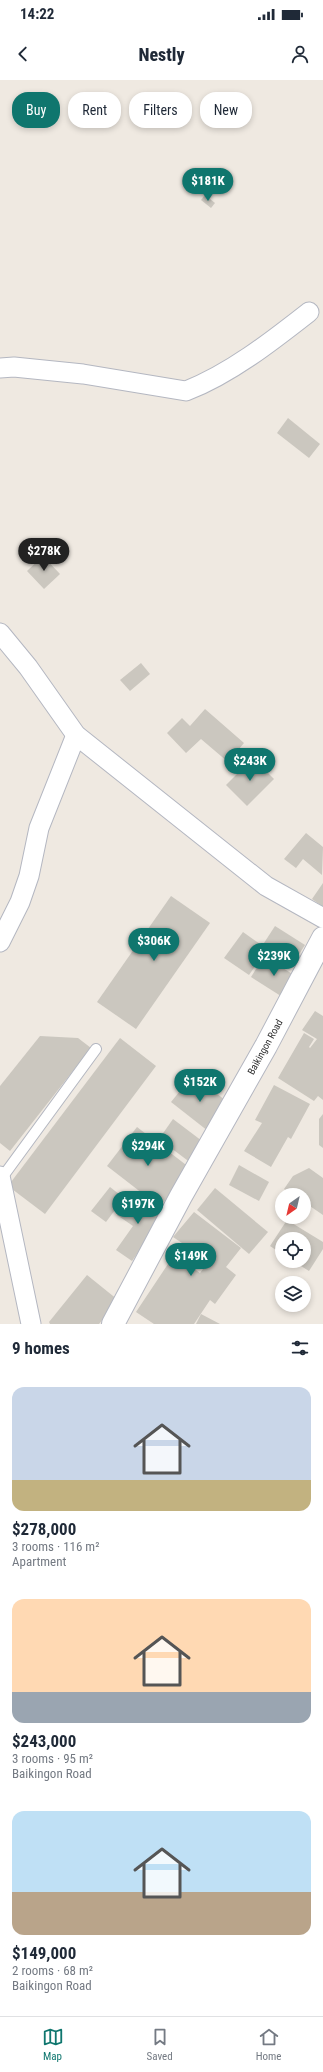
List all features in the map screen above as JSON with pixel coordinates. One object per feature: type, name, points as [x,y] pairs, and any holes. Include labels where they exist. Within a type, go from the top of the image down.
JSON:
[{"type":"street","points":[[0,368],[14,367],[83,374],[186,390],[200,385],[271,342],[308,312]]},
{"type":"street","points":[[0,633],[28,668],[76,735],[266,886],[323,918]]},
{"type":"street","points":[[0,942],[20,902],[29,876],[39,828],[76,735]]},
{"type":"street","name":"Baikingon Road","points":[[112,1324],[181,1196],[266,1046],[323,938]]},
{"type":"street","points":[[1,1177],[31,1324]]},
{"type":"lane","points":[[1,1177],[96,1049]]},
{"type":"building","points":[[205,195],[215,203],[211,208],[201,200]]},
{"type":"building","points":[[288,418],[320,444],[309,458],[277,433]]},
{"type":"building","points":[[43,556],[60,574],[44,589],[27,571]]},
{"type":"building","points":[[141,663],[150,674],[130,691],[120,680]]},
{"type":"building","points":[[205,709],[244,743],[228,762],[201,739],[186,753],[167,733],[182,718],[190,726]]},
{"type":"building","points":[[253,758],[274,779],[247,806],[226,785]]},
{"type":"building","points":[[306,833],[323,847],[322,875],[303,859],[296,868],[284,859]]},
{"type":"building","points":[[323,883],[323,907],[312,899]]},
{"type":"building","points":[[171,896],[210,923],[136,1029],[97,1002]]},
{"type":"building","points":[[275,926],[305,945],[294,962],[264,943]]},
{"type":"building","points":[[243,932],[267,949],[249,975],[224,958]]},
{"type":"building","points":[[264,956],[297,977],[284,998],[251,977]]},
{"type":"building","points":[[315,1011],[323,1016],[323,1100],[318,1096],[314,1101],[278,1078],[304,1033],[314,1039],[309,1047],[310,1048],[317,1039],[302,1030]]},
{"type":"building","points":[[40,1036],[78,1038],[91,1048],[10,1151],[0,1143],[0,1086]]},
{"type":"building","points":[[120,1038],[156,1066],[45,1214],[8,1186]]},
{"type":"building","points":[[193,1075],[230,1104],[208,1131],[171,1102]]},
{"type":"building","points":[[274,1085],[310,1104],[291,1139],[288,1137],[271,1167],[244,1151],[262,1123],[255,1120]]},
{"type":"building","points":[[323,1114],[323,1148],[319,1145],[319,1119]]},
{"type":"building","points":[[173,1119],[206,1144],[191,1163],[159,1139]]},
{"type":"building","points":[[137,1127],[190,1168],[160,1207],[107,1166]]},
{"type":"building","points":[[239,1165],[269,1182],[259,1201],[229,1185]]},
{"type":"building","points":[[309,1168],[323,1178],[323,1215],[311,1207],[311,1188],[285,1188],[293,1176]]},
{"type":"building","points":[[110,1187],[124,1198],[106,1222],[91,1211]]},
{"type":"building","points":[[215,1188],[268,1232],[249,1254],[197,1210]]},
{"type":"building","points":[[132,1193],[164,1215],[132,1261],[116,1250],[133,1226],[117,1215]]},
{"type":"building","points":[[194,1212],[241,1248],[226,1267],[236,1275],[215,1304],[210,1300],[194,1324],[154,1324],[136,1312],[174,1255],[200,1273],[209,1261],[173,1237]]},
{"type":"building","points":[[284,1224],[294,1224],[307,1232],[279,1232]]},
{"type":"building","points":[[311,1235],[323,1242],[323,1249],[311,1268]]},
{"type":"building","points":[[275,1238],[275,1249],[270,1246]]},
{"type":"building","points":[[304,1268],[311,1268],[309,1271]]},
{"type":"building","points":[[87,1275],[118,1300],[99,1324],[50,1324],[49,1322]]},
{"type":"building","points":[[201,1314],[220,1324],[196,1324]]}]
